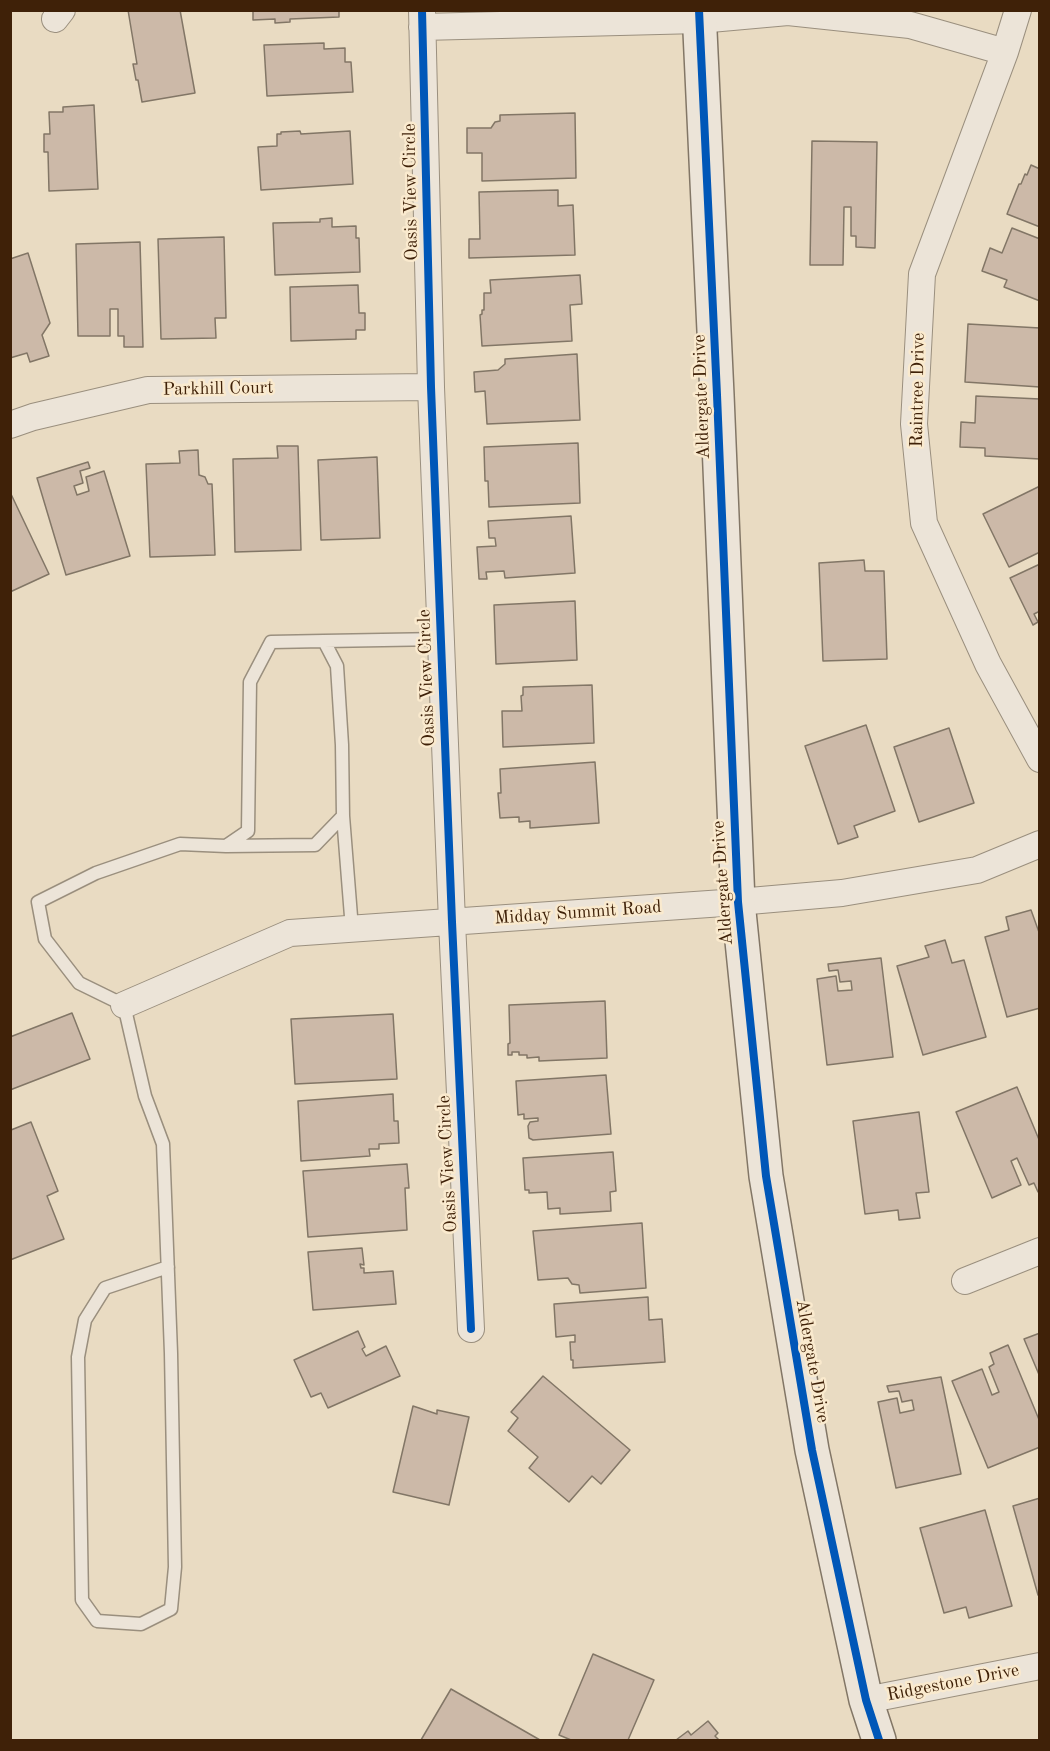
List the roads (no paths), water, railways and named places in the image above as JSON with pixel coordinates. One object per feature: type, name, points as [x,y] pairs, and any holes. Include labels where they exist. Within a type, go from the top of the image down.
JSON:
[{"type":"street","name":"Raintree Drive","points":[[1018,10],[1005,52],[922,274],[914,424],[924,523],[988,664],[1040,759]]},
{"type":"street","points":[[422,19],[788,12],[910,25],[1005,52]]},
{"type":"street","name":"Aldergate Drive","points":[[699,15],[738,902],[765,1176],[812,1450],[866,1700],[879,1740]]},
{"type":"street","name":"Oasis View Circle","points":[[422,19],[431,387],[471,1329]]},
{"type":"street","name":"Parkhill Court","points":[[10,425],[33,417],[147,390],[431,387]]},
{"type":"street","name":"Midday Summit Road","points":[[124,1005],[290,933],[842,893],[977,870],[1040,844]]},
{"type":"street","points":[[965,1281],[1040,1251]]},
{"type":"street","name":"Ridgestone Drive","points":[[866,1700],[1040,1666]]},
{"type":"lane","points":[[226,846],[248,831],[250,682],[271,642],[441,639]]},
{"type":"lane","points":[[324,641],[337,666],[342,745],[343,816],[352,929]]},
{"type":"lane","points":[[168,1267],[105,1288],[85,1320],[78,1357],[82,1600],[97,1621],[141,1624],[171,1609],[175,1567],[168,1267],[163,1144],[145,1096],[124,1005],[79,983],[45,939],[38,902],[96,873],[180,844],[315,845],[343,816]]}]
